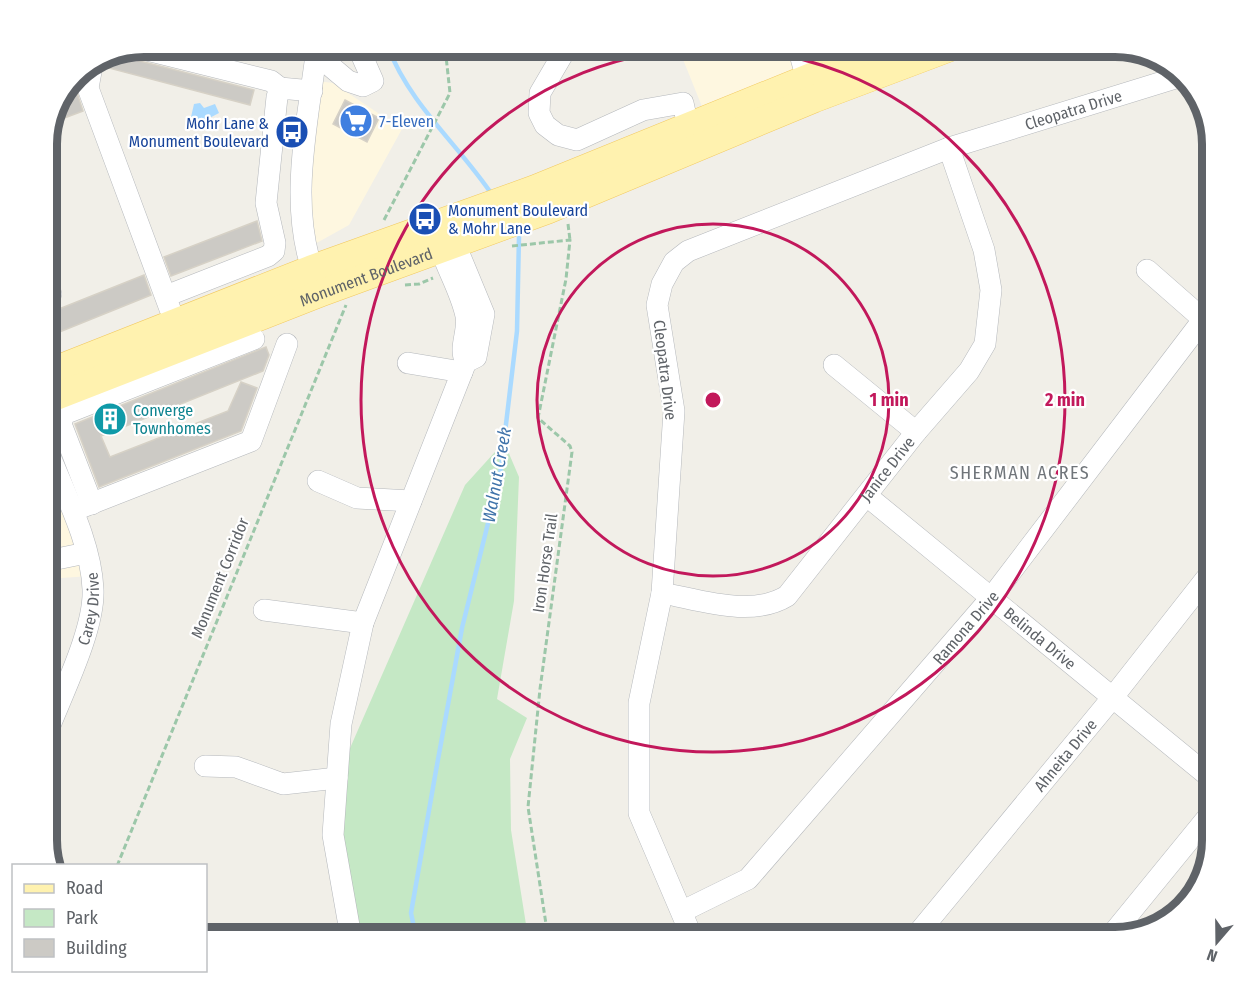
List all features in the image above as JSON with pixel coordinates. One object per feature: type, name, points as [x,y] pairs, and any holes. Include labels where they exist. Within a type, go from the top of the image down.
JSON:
[{"type":"main road","name":"Monument Boulevard","points":[[453,232],[483,235],[541,200],[688,126],[855,57]]},
{"type":"main road","name":"Monument Boulevard","points":[[57,369],[175,321],[316,281],[453,232],[923,57]]},
{"type":"main road","name":"Monument Boulevard","points":[[57,396],[316,281]]},
{"type":"street","points":[[175,57],[271,81],[280,88],[312,91]]},
{"type":"street","points":[[316,57],[300,209],[303,243],[316,281]]},
{"type":"street","points":[[324,57],[348,81],[363,86],[373,81],[363,57]]},
{"type":"street","points":[[561,57],[540,93],[540,113],[545,125],[558,135],[577,140],[643,110],[683,104],[688,126]]},
{"type":"street","points":[[801,57],[806,76]]},
{"type":"street","points":[[90,76],[88,88],[175,321]]},
{"type":"street","name":"Cleopatra Drive","points":[[688,927],[639,813],[639,703],[662,593],[674,411],[657,305],[662,284],[674,262],[688,251],[949,148],[1172,79]]},
{"type":"street","points":[[166,296],[268,256],[274,251],[275,243],[266,203],[277,97],[280,88]]},
{"type":"street","name":"Janice Drive","points":[[662,593],[755,608],[774,604],[787,596],[916,432],[969,371],[985,344],[990,316],[991,290],[984,250],[949,148]]},
{"type":"street","points":[[344,927],[333,835],[341,724],[363,623],[464,367],[462,354],[466,317],[453,232]]},
{"type":"street","points":[[1147,270],[1202,310]]},
{"type":"street","name":"Ramona Drive","points":[[683,911],[748,879],[991,598],[1202,322]]},
{"type":"street","points":[[92,504],[61,424],[64,414],[254,339]]},
{"type":"street","points":[[71,512],[251,441],[287,344]]},
{"type":"street","points":[[408,363],[464,367]]},
{"type":"street","points":[[834,365],[916,432]]},
{"type":"street","points":[[318,481],[357,498],[411,501]]},
{"type":"street","name":"Carey Drive","points":[[57,488],[71,512],[86,553],[93,590],[84,642],[57,708]]},
{"type":"street","name":"Belinda Drive","points":[[867,496],[1202,770]]},
{"type":"street","points":[[57,559],[86,553]]},
{"type":"street","name":"Ahneita Drive","points":[[924,927],[1113,697],[1202,584]]},
{"type":"street","points":[[264,610],[363,623]]},
{"type":"street","points":[[205,766],[236,767],[283,784],[337,778]]},
{"type":"street","points":[[1119,927],[1202,824]]},
{"type":"path","points":[[379,230],[450,93],[446,57]]},
{"type":"path","name":"Iron Horse Trail","points":[[539,243],[570,240],[566,279],[538,418],[570,446],[572,452],[540,689],[528,807],[546,927]]},
{"type":"path","name":"Monument Corridor","points":[[118,864],[348,301]]},
{"type":"shaded area","points":[[682,57],[859,57],[707,119]]},
{"type":"shaded area","points":[[317,81],[333,83],[402,129],[349,225],[313,245],[309,231]]},
{"type":"shaded area","points":[[57,479],[90,576],[57,578]]},
{"type":"green space","points":[[504,442],[519,477],[514,601],[497,699],[527,718],[510,759],[511,830],[526,927],[350,927],[337,778],[465,485]]},
{"type":"water","points":[[200,103],[204,108],[215,104],[219,113],[200,123],[191,117],[194,104]]},
{"type":"building","points":[[134,58],[254,90],[250,105],[105,67]]},
{"type":"building","points":[[76,90],[83,111],[61,119]]},
{"type":"building","name":"7-Eleven","points":[[345,100],[379,118],[367,142],[333,124]]},
{"type":"building","points":[[257,221],[262,241],[171,276],[164,257]]},
{"type":"building","points":[[144,275],[151,295],[57,333],[57,310]]},
{"type":"building","name":"Converge Townhomes","points":[[266,347],[269,355],[263,371],[101,436],[110,457],[228,411],[241,382],[257,388],[241,431],[99,487],[75,424]]},
{"type":"waterway","name":"Walnut Creek","points":[[392,57],[422,106],[493,196]]},
{"type":"waterway","name":"Walnut Creek","points":[[414,927],[411,913],[462,628],[500,475],[517,331],[519,236],[516,230]]},
{"type":"place","name":"7-Eleven","points":[[356,121]]},
{"type":"place","name":"Mohr Lane & Monument Boulevard","points":[[292,132]]},
{"type":"place","name":"Monument Boulevard & Mohr Lane","points":[[425,219]]},
{"type":"place","name":"Converge Townhomes","points":[[110,419]]},
{"type":"district","name":"SHERMAN ACRES","points":[[1020,473]]}]
